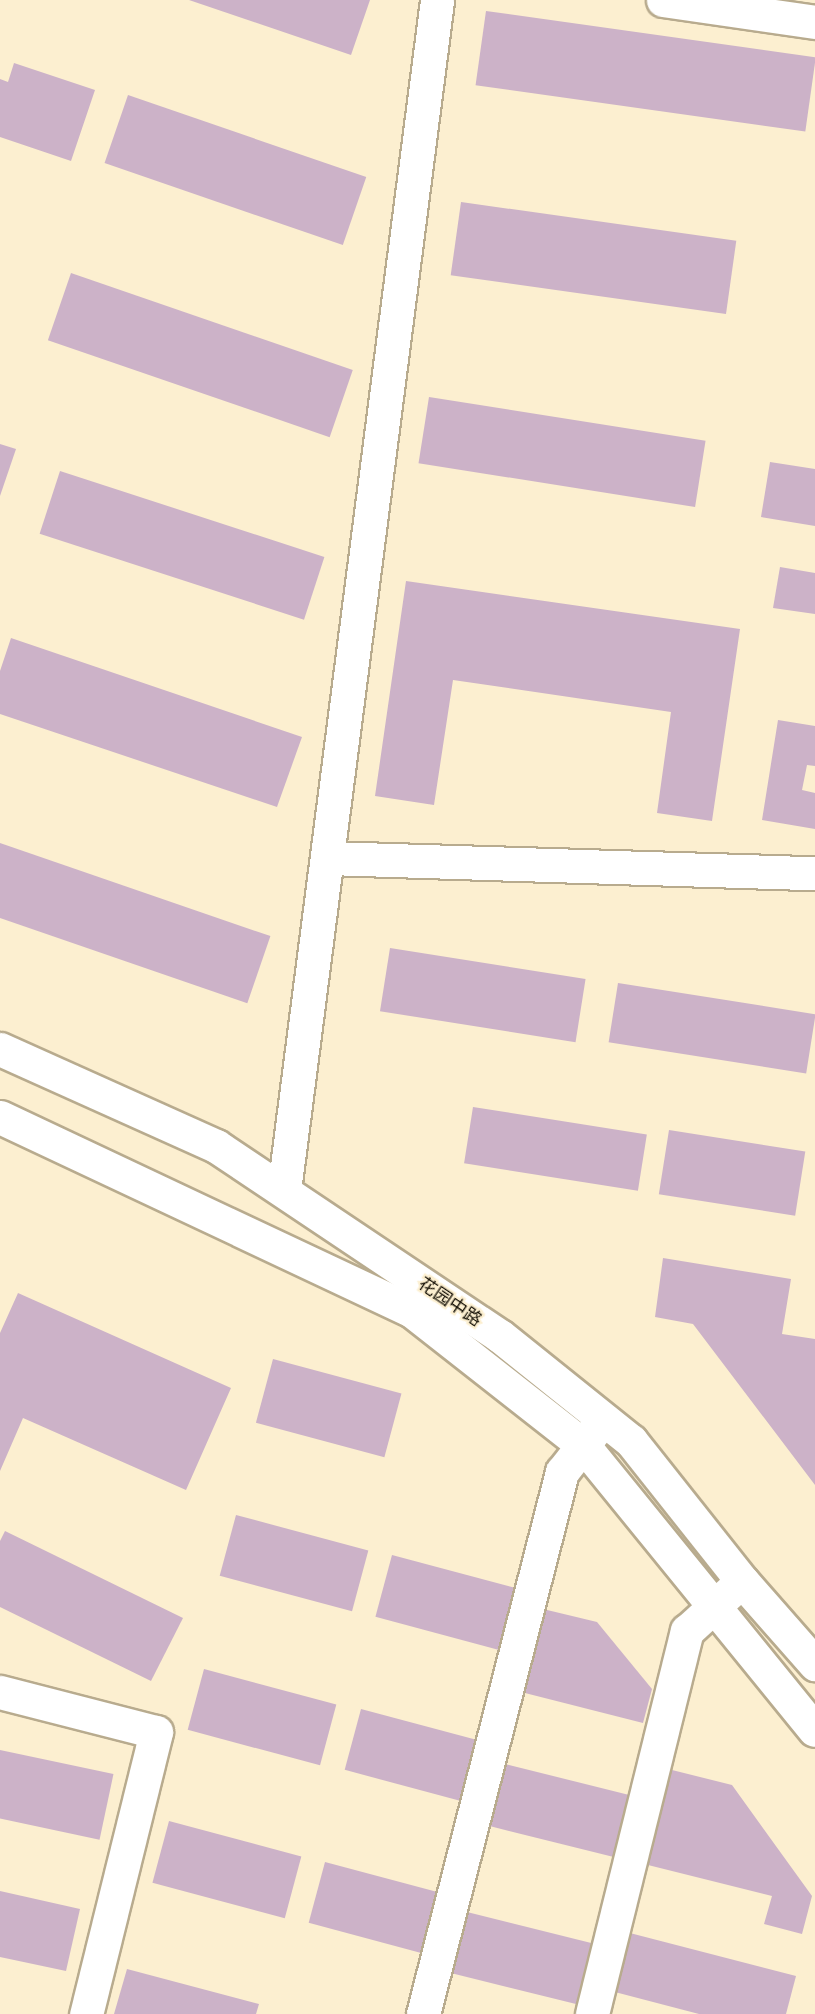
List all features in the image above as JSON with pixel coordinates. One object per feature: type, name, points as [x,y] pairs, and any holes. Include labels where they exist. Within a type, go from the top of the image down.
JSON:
[{"type":"street","points":[[284,1190],[328,858],[367,518],[437,0]]},
{"type":"street","points":[[663,0],[815,22]]},
{"type":"street","points":[[328,858],[815,873]]},
{"type":"street","name":"花园中路","points":[[0,1049],[216,1146],[500,1336],[631,1441],[742,1581],[815,1664]]},
{"type":"street","points":[[0,1117],[412,1311],[583,1445],[815,1730]]},
{"type":"street","points":[[423,2014],[562,1472],[604,1418]]},
{"type":"street","points":[[592,2014],[687,1631],[742,1581]]},
{"type":"street","points":[[0,1692],[156,1732],[86,2014]]},
{"type":"building","points":[[189,0],[370,0],[351,55]]},
{"type":"building","points":[[486,11],[815,57],[805,132],[476,85]]},
{"type":"building","points":[[14,63],[95,90],[71,161],[0,137],[0,79],[8,82]]},
{"type":"building","points":[[128,95],[366,177],[343,245],[105,163]]},
{"type":"building","points":[[461,202],[736,241],[726,314],[451,275]]},
{"type":"building","points":[[71,273],[353,370],[330,437],[48,340]]},
{"type":"building","points":[[429,397],[706,441],[695,507],[419,463]]},
{"type":"building","points":[[0,444],[16,449],[0,496]]},
{"type":"building","points":[[770,462],[815,469],[815,526],[761,517]]},
{"type":"building","points":[[60,471],[324,557],[304,620],[40,534]]},
{"type":"building","points":[[780,567],[815,573],[815,614],[773,608]]},
{"type":"building","points":[[406,581],[740,629],[712,821],[657,813],[671,712],[453,680],[434,805],[375,796]]},
{"type":"building","points":[[11,638],[302,737],[277,807],[0,714],[0,671]]},
{"type":"building","points":[[778,720],[815,726],[815,766],[807,765],[802,790],[815,793],[815,829],[762,820]]},
{"type":"building","points":[[0,843],[270,936],[247,1003],[0,918]]},
{"type":"building","points":[[390,948],[586,979],[576,1042],[380,1011]]},
{"type":"building","points":[[618,983],[815,1014],[806,1074],[609,1042]]},
{"type":"building","points":[[473,1107],[647,1135],[638,1191],[464,1163]]},
{"type":"building","points":[[669,1130],[805,1152],[795,1216],[659,1194]]},
{"type":"building","points":[[663,1258],[791,1279],[782,1334],[815,1339],[815,1485],[693,1324],[655,1317]]},
{"type":"building","points":[[18,1293],[231,1388],[186,1490],[23,1418],[0,1471],[0,1333]]},
{"type":"building","points":[[273,1359],[401,1393],[384,1457],[256,1423]]},
{"type":"building","points":[[236,1515],[368,1550],[352,1611],[220,1576]]},
{"type":"building","points":[[5,1531],[183,1618],[151,1681],[0,1607],[0,1541]]},
{"type":"building","points":[[392,1555],[515,1588],[498,1650],[375,1617]]},
{"type":"building","points":[[543,1609],[597,1622],[652,1689],[643,1723],[521,1692]]},
{"type":"building","points":[[204,1669],[336,1704],[320,1765],[188,1730]]},
{"type":"building","points":[[361,1709],[484,1742],[467,1803],[345,1770]]},
{"type":"building","points":[[0,1750],[113,1774],[100,1840],[0,1818]]},
{"type":"building","points":[[505,1764],[629,1795],[614,1857],[490,1826]]},
{"type":"building","points":[[672,1770],[732,1785],[812,1896],[802,1934],[764,1924],[772,1896],[648,1865]]},
{"type":"building","points":[[169,1821],[301,1856],[285,1918],[152,1883]]},
{"type":"building","points":[[325,1862],[448,1895],[431,1956],[309,1923]]},
{"type":"building","points":[[0,1891],[80,1909],[66,1971],[0,1957]]},
{"type":"building","points":[[467,1912],[591,1943],[576,2004],[452,1973]]},
{"type":"building","points":[[626,1932],[796,1976],[786,2014],[699,2014],[611,1991]]},
{"type":"building","points":[[127,1969],[259,2004],[256,2014],[114,2014]]}]
